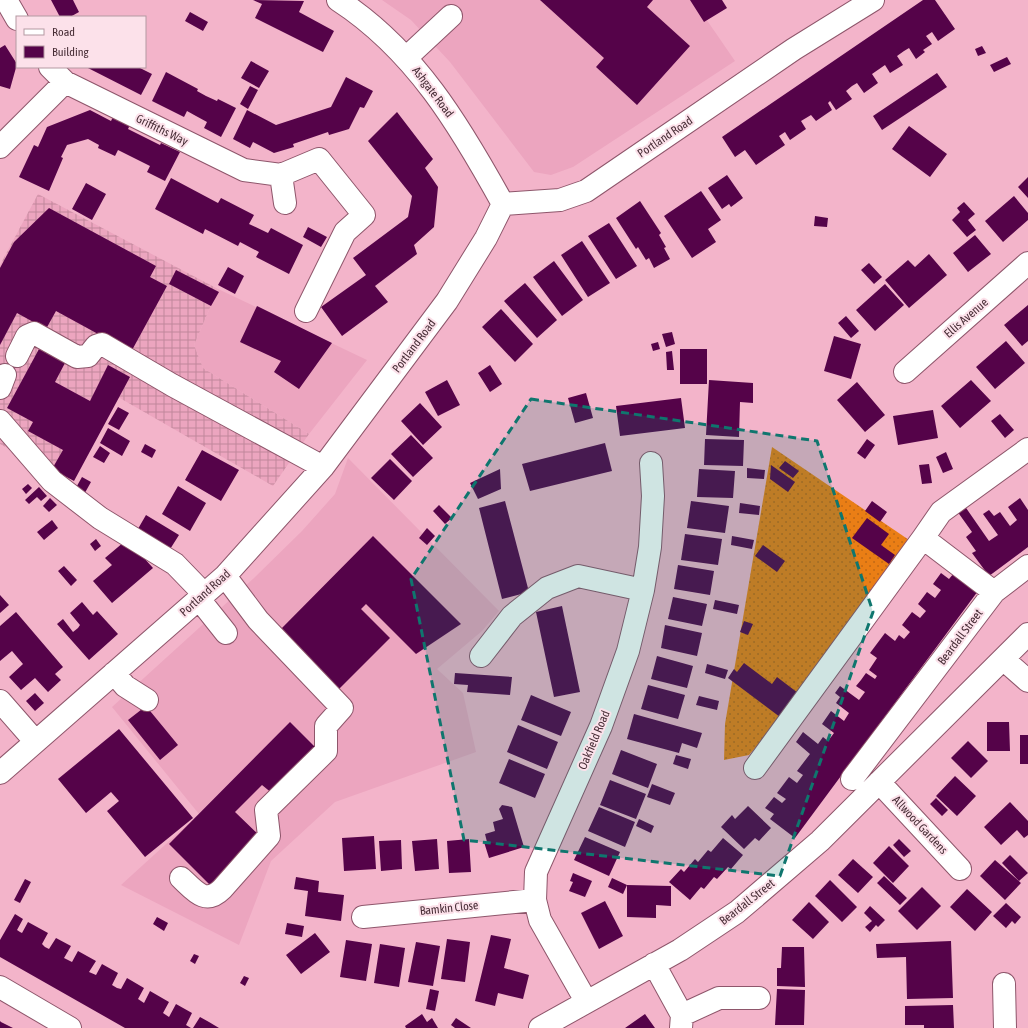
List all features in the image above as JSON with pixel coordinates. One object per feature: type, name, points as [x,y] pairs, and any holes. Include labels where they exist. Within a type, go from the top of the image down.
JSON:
[{"type":"street","points":[[6,0],[16,17]]},
{"type":"street","name":"Ashgate Road","points":[[338,0],[377,29],[407,57],[446,106],[465,136],[503,204]]},
{"type":"street","name":"Portland Road","points":[[0,772],[225,576],[324,467],[447,301],[486,238],[503,204],[560,200],[586,191],[794,49],[873,0]]},
{"type":"street","points":[[407,57],[451,16]]},
{"type":"street","name":"Griffiths Way","points":[[51,68],[65,82],[244,170],[281,175]]},
{"type":"street","points":[[0,147],[65,82]]},
{"type":"street","points":[[285,203],[281,175],[319,159],[364,215],[345,232],[306,311]]},
{"type":"street","name":"Ellis Avenue","points":[[905,372],[1028,263]]},
{"type":"street","points":[[17,356],[27,336],[34,333],[77,357],[88,356],[96,346],[102,344],[172,385],[324,467]]},
{"type":"street","points":[[0,421],[52,481],[100,518],[175,564],[201,596],[226,633]]},
{"type":"street","points":[[756,768],[941,512],[1028,449]]},
{"type":"street","name":"Oakfield Road","points":[[586,1001],[540,920],[535,900],[536,872],[601,726],[628,652],[643,590],[650,547],[653,496],[651,463]]},
{"type":"street","points":[[923,538],[994,592]]},
{"type":"street","name":"Beardall Street","points":[[852,779],[994,592],[1028,566]]},
{"type":"street","points":[[181,878],[201,896],[208,898],[215,896],[222,890],[269,836],[266,810],[326,751],[326,726],[342,708],[258,620],[225,576]]},
{"type":"street","points":[[481,656],[512,616],[547,588],[578,576],[643,590]]},
{"type":"street","name":"Beardall Street","points":[[540,1028],[680,950],[737,912],[820,841],[1028,634]]},
{"type":"street","points":[[1003,659],[1028,681]]},
{"type":"street","points":[[114,673],[125,686],[147,700]]},
{"type":"street","points":[[0,702],[35,742]]},
{"type":"street","points":[[900,715],[924,737]]},
{"type":"street","name":"Allwood Gardens","points":[[879,782],[960,869]]},
{"type":"street","name":"Bamkin Close","points":[[362,917],[535,900]]},
{"type":"street","points":[[654,964],[681,1022],[719,998],[759,998]]},
{"type":"street","points":[[1004,984],[1005,1028]]},
{"type":"street","points":[[0,987],[70,1028]]},
{"type":"highlighted area","points":[[531,399],[817,441],[873,612],[780,876],[464,840],[411,579]]},
{"type":"shaded area","points":[[382,0],[693,0],[735,61],[573,167],[551,175],[534,172],[450,62],[411,20]]},
{"type":"shaded area","points":[[38,194],[218,289],[194,345],[203,368],[309,434],[273,486],[118,397],[58,500],[9,449],[0,444],[0,265]]},
{"type":"shaded area","points":[[218,289],[367,360],[309,434],[203,368],[194,345]]},
{"type":"shaded area","points":[[772,447],[912,542],[794,704],[749,755],[724,760],[725,724]]},
{"type":"shaded area","points":[[348,458],[499,611],[482,631],[437,669],[463,693],[476,752],[335,802],[271,861],[239,945],[121,885],[199,814],[112,707],[254,578],[302,531],[335,494]]},
{"type":"building","points":[[51,0],[73,0],[79,12],[72,16],[59,16]]},
{"type":"building","points":[[253,0],[304,1],[299,12],[334,31],[323,52],[255,18],[262,4]]},
{"type":"building","points":[[540,0],[653,0],[647,7],[690,46],[637,105],[596,67],[604,58]]},
{"type":"building","points":[[690,0],[722,0],[727,8],[704,22]]},
{"type":"building","points":[[923,0],[935,0],[955,29],[938,41],[932,32],[926,36],[932,44],[923,50],[925,52],[916,59],[909,48],[904,51],[897,56],[903,65],[890,73],[885,65],[872,74],[878,83],[864,93],[857,83],[852,86],[846,91],[852,99],[836,110],[830,101],[828,103],[832,110],[816,121],[811,115],[801,121],[806,129],[790,140],[785,132],[779,136],[785,145],[756,165],[745,150],[735,157],[722,137]]},
{"type":"building","points":[[190,12],[208,22],[203,31],[185,21]]},
{"type":"building","points":[[5,45],[16,62],[10,89],[0,86],[0,48]]},
{"type":"building","points":[[982,46],[986,53],[978,56],[975,49]]},
{"type":"building","points":[[1007,57],[1011,64],[994,72],[990,65]]},
{"type":"building","points":[[251,61],[269,71],[259,88],[241,78]]},
{"type":"building","points":[[88,68],[140,68],[152,74],[141,95]]},
{"type":"building","points":[[166,72],[198,89],[197,91],[206,96],[217,101],[218,99],[236,108],[221,137],[204,128],[207,122],[187,111],[184,117],[152,101]]},
{"type":"building","points":[[937,73],[947,87],[882,130],[873,116]]},
{"type":"building","points":[[346,77],[373,91],[364,108],[360,107],[349,129],[329,135],[328,132],[293,144],[294,147],[274,153],[253,142],[250,148],[233,139],[247,110],[276,125],[331,107]]},
{"type":"building","points":[[250,86],[258,90],[248,109],[240,104]]},
{"type":"building","points":[[90,110],[111,121],[113,117],[130,125],[128,129],[160,145],[161,143],[180,152],[165,181],[147,172],[150,166],[118,150],[115,156],[98,148],[99,145],[88,139],[67,145],[61,157],[63,158],[49,191],[19,177],[34,145],[38,147],[47,127]]},
{"type":"building","points":[[397,112],[433,159],[425,168],[438,187],[434,227],[414,245],[417,254],[375,286],[388,302],[342,336],[321,307],[366,275],[353,258],[408,217],[412,196],[368,141]]},
{"type":"building","points":[[909,126],[947,154],[930,177],[892,149]]},
{"type":"building","points":[[727,175],[743,198],[731,207],[729,204],[722,209],[708,188]]},
{"type":"building","points":[[1028,177],[1028,198],[1018,187]]},
{"type":"building","points":[[171,178],[218,203],[221,198],[254,215],[249,224],[268,233],[271,228],[303,245],[289,274],[256,257],[259,252],[240,242],[238,246],[205,229],[203,234],[155,209]]},
{"type":"building","points":[[86,183],[106,194],[92,220],[72,209]]},
{"type":"building","points":[[701,191],[721,220],[708,229],[716,242],[692,258],[664,216]]},
{"type":"building","points":[[1014,196],[1028,213],[1028,220],[1003,242],[985,221]]},
{"type":"building","points":[[640,201],[661,233],[659,235],[666,247],[664,248],[670,259],[654,268],[649,258],[646,260],[638,247],[636,249],[616,218]]},
{"type":"building","points":[[964,202],[975,214],[968,220],[976,230],[967,237],[952,220],[960,212],[957,208]]},
{"type":"building","points":[[49,208],[156,266],[150,277],[167,286],[131,352],[56,311],[46,329],[17,313],[0,345],[0,268],[14,242]]},
{"type":"building","points":[[815,216],[828,218],[827,227],[814,226]]},
{"type":"building","points":[[609,223],[637,266],[616,279],[588,236]]},
{"type":"building","points":[[308,227],[327,237],[321,247],[303,237]]},
{"type":"building","points":[[975,235],[991,254],[968,272],[953,253]]},
{"type":"building","points":[[582,241],[610,283],[588,297],[561,255]]},
{"type":"building","points":[[929,254],[947,275],[909,308],[885,280],[908,260],[915,267]]},
{"type":"building","points":[[554,261],[583,300],[562,316],[533,277]]},
{"type":"building","points":[[869,263],[882,277],[874,284],[861,270]]},
{"type":"building","points":[[228,267],[244,276],[235,294],[218,285]]},
{"type":"building","points":[[176,270],[219,292],[211,306],[169,284]]},
{"type":"building","points":[[525,283],[557,320],[537,338],[504,301]]},
{"type":"building","points":[[885,284],[904,305],[875,331],[856,310]]},
{"type":"building","points":[[1028,305],[1028,341],[1022,346],[1004,325]]},
{"type":"building","points":[[257,306],[332,343],[299,389],[274,372],[281,361],[240,342]]},
{"type":"building","points":[[501,309],[533,344],[515,362],[482,327]]},
{"type":"building","points":[[846,316],[859,331],[851,338],[838,323]]},
{"type":"building","points":[[672,332],[675,344],[666,347],[662,334]]},
{"type":"building","points":[[834,336],[861,344],[851,379],[824,371]]},
{"type":"building","points":[[1006,341],[1025,363],[995,389],[976,367]]},
{"type":"building","points":[[658,342],[660,349],[653,351],[651,344]]},
{"type":"building","points":[[39,349],[65,363],[55,382],[90,401],[108,365],[130,377],[74,481],[52,469],[63,450],[28,431],[33,422],[7,408]]},
{"type":"building","points":[[680,349],[707,349],[707,384],[680,384]]},
{"type":"building","points":[[672,351],[674,370],[667,370],[666,352]]},
{"type":"building","points":[[490,365],[502,384],[490,392],[478,373]]},
{"type":"building","points":[[447,380],[460,405],[438,416],[425,392]]},
{"type":"building","points":[[709,380],[753,383],[753,403],[740,402],[739,437],[706,435]]},
{"type":"building","points":[[971,380],[991,401],[960,428],[941,406]]},
{"type":"building","points":[[857,382],[885,415],[865,432],[837,400]]},
{"type":"building","points":[[586,393],[593,418],[575,423],[568,398]]},
{"type":"building","points":[[681,398],[685,428],[620,436],[616,406]]},
{"type":"building","points":[[420,403],[442,427],[423,445],[401,421]]},
{"type":"building","points":[[118,407],[129,413],[119,430],[108,424]]},
{"type":"building","points":[[933,410],[938,438],[898,445],[893,416]]},
{"type":"building","points":[[1000,414],[1014,430],[1005,438],[991,421]]},
{"type":"building","points":[[108,428],[130,441],[122,456],[100,443]]},
{"type":"building","points":[[411,435],[433,458],[413,477],[391,454]]},
{"type":"building","points":[[705,439],[744,440],[743,466],[704,465]]},
{"type":"building","points":[[867,439],[875,445],[865,459],[857,453]]},
{"type":"building","points":[[605,443],[612,471],[530,491],[522,464]]},
{"type":"building","points":[[145,444],[156,450],[152,458],[141,452]]},
{"type":"building","points":[[100,446],[110,453],[104,463],[93,457]]},
{"type":"building","points":[[202,450],[239,470],[221,501],[185,480]]},
{"type":"building","points":[[946,452],[953,469],[943,473],[936,457]]},
{"type":"building","points":[[390,459],[412,481],[394,500],[371,478]]},
{"type":"building","points":[[785,461],[799,471],[793,478],[779,468]]},
{"type":"building","points":[[929,464],[932,483],[922,484],[919,465]]},
{"type":"building","points":[[771,465],[795,482],[788,492],[770,479]]},
{"type":"building","points":[[747,468],[765,470],[764,479],[747,478]]},
{"type":"building","points":[[500,469],[501,489],[478,499],[470,483]]},
{"type":"building","points":[[699,469],[735,471],[733,498],[697,497]]},
{"type":"building","points":[[82,477],[91,482],[82,498],[73,493]]},
{"type":"building","points":[[28,484],[32,488],[26,494],[22,489]]},
{"type":"building","points":[[178,486],[206,503],[190,531],[162,514]]},
{"type":"building","points":[[39,487],[47,496],[41,501],[37,497],[29,504],[25,500]]},
{"type":"building","points":[[50,498],[57,505],[49,512],[43,506]]},
{"type":"building","points":[[1020,498],[1028,510],[1028,547],[989,576],[972,553],[976,551],[966,537],[972,532],[957,511],[964,505],[989,541],[998,535],[983,514],[989,510],[994,516],[1000,512],[1010,526],[1017,520],[1008,507]]},
{"type":"building","points":[[505,501],[529,592],[502,599],[479,508]]},
{"type":"building","points":[[691,501],[729,506],[725,533],[687,528]]},
{"type":"building","points":[[872,501],[887,512],[880,522],[865,511]]},
{"type":"building","points":[[740,503],[760,506],[759,515],[739,513]]},
{"type":"building","points":[[439,505],[452,518],[445,524],[433,511]]},
{"type":"building","points":[[146,515],[179,535],[167,554],[135,534]]},
{"type":"building","points":[[867,518],[889,534],[881,545],[895,555],[889,564],[852,538]]},
{"type":"building","points":[[52,520],[58,528],[44,540],[37,532]]},
{"type":"building","points":[[427,528],[435,536],[427,545],[419,538]]},
{"type":"building","points":[[685,534],[722,539],[718,565],[681,560]]},
{"type":"building","points":[[373,536],[461,624],[416,654],[366,604],[361,609],[390,638],[339,689],[280,630]]},
{"type":"building","points":[[732,536],[754,540],[752,549],[731,545]]},
{"type":"building","points":[[96,539],[101,546],[95,551],[90,544]]},
{"type":"building","points":[[124,542],[134,547],[153,568],[112,603],[93,581],[112,565],[105,558]]},
{"type":"building","points":[[763,545],[785,561],[777,572],[755,556]]},
{"type":"building","points":[[678,565],[714,571],[710,595],[674,589]]},
{"type":"building","points":[[64,566],[77,580],[71,586],[58,571]]},
{"type":"building","points":[[941,573],[949,579],[954,573],[978,591],[795,838],[770,819],[774,814],[765,808],[774,797],[782,803],[786,799],[777,793],[789,777],[797,783],[803,775],[797,771],[810,754],[796,742],[803,732],[818,744],[823,737],[828,741],[834,733],[822,724],[831,711],[844,721],[849,713],[836,703],[840,697],[835,693],[840,686],[859,700],[865,692],[856,686],[866,673],[875,679],[877,676],[869,670],[877,658],[870,653],[885,633],[895,641],[899,635],[904,639],[910,632],[902,625],[912,612],[920,618],[926,611],[918,604],[927,592],[935,598],[941,590],[933,584]]},
{"type":"building","points":[[0,595],[9,605],[0,613]]},
{"type":"building","points":[[673,597],[707,604],[702,626],[668,619]]},
{"type":"building","points":[[715,600],[739,605],[737,614],[713,609]]},
{"type":"building","points":[[82,602],[93,615],[97,611],[118,634],[89,660],[57,624],[63,619],[73,632],[78,628],[80,625],[70,613]]},
{"type":"building","points":[[562,606],[580,692],[554,697],[536,612]]},
{"type":"building","points":[[16,612],[63,667],[55,674],[61,680],[48,692],[35,678],[21,690],[9,677],[23,664],[12,651],[0,661],[0,626]]},
{"type":"building","points":[[744,621],[753,624],[748,635],[740,632]]},
{"type":"building","points":[[665,625],[702,633],[697,656],[661,648]]},
{"type":"building","points":[[657,656],[693,666],[687,688],[651,679]]},
{"type":"building","points":[[744,663],[772,684],[777,677],[798,693],[780,717],[728,678],[734,669],[737,672]]},
{"type":"building","points":[[707,664],[728,670],[725,679],[705,673]]},
{"type":"building","points":[[455,673],[512,677],[510,695],[467,692],[468,685],[454,684]]},
{"type":"building","points":[[648,685],[685,695],[678,719],[641,709]]},
{"type":"building","points":[[35,693],[44,703],[35,711],[26,701]]},
{"type":"building","points":[[531,695],[571,712],[561,736],[521,720]]},
{"type":"building","points":[[699,696],[719,701],[717,710],[696,705]]},
{"type":"building","points":[[146,706],[178,745],[160,760],[128,720]]},
{"type":"building","points":[[634,714],[702,733],[697,748],[682,743],[679,753],[627,739]]},
{"type":"building","points":[[290,722],[317,749],[273,794],[262,785],[235,812],[261,837],[212,887],[169,844]]},
{"type":"building","points":[[987,722],[1009,722],[1010,751],[987,751]]},
{"type":"building","points":[[518,725],[558,742],[547,769],[507,752]]},
{"type":"building","points":[[119,729],[193,818],[145,857],[107,811],[119,801],[111,792],[86,813],[58,779]]},
{"type":"building","points":[[1020,735],[1028,735],[1028,764],[1020,764]]},
{"type":"building","points":[[968,741],[988,761],[971,778],[951,758]]},
{"type":"building","points":[[621,750],[657,764],[648,788],[612,774]]},
{"type":"building","points":[[676,755],[691,759],[688,769],[673,764]]},
{"type":"building","points":[[509,759],[545,774],[535,798],[499,783]]},
{"type":"building","points":[[955,776],[976,796],[957,816],[936,796]]},
{"type":"building","points":[[610,780],[646,794],[636,819],[600,805]]},
{"type":"building","points":[[652,784],[675,793],[670,805],[647,797]]},
{"type":"building","points":[[936,798],[948,810],[942,816],[930,804]]},
{"type":"building","points":[[1010,802],[1028,821],[1028,835],[1024,838],[1017,830],[1001,845],[984,827]]},
{"type":"building","points":[[502,805],[512,807],[524,847],[489,858],[484,842],[487,842],[485,834],[495,831],[493,822],[503,819],[499,809]]},
{"type":"building","points":[[748,806],[771,828],[759,841],[755,838],[744,849],[721,827],[732,815],[735,819]]},
{"type":"building","points":[[599,807],[635,822],[625,847],[588,831]]},
{"type":"building","points":[[639,819],[654,826],[651,833],[636,826]]},
{"type":"building","points":[[374,836],[376,869],[344,871],[342,838]]},
{"type":"building","points":[[585,837],[620,852],[609,876],[574,860]]},
{"type":"building","points":[[723,838],[743,855],[731,869],[728,867],[717,879],[714,877],[704,889],[701,887],[690,900],[669,882],[681,869],[684,872],[695,859],[698,862],[708,850],[711,852]]},
{"type":"building","points":[[437,839],[439,869],[415,871],[412,841]]},
{"type":"building","points":[[469,839],[471,872],[449,873],[447,841]]},
{"type":"building","points":[[899,839],[911,851],[904,857],[893,845]]},
{"type":"building","points":[[401,840],[402,869],[381,871],[379,841]]},
{"type":"building","points":[[889,846],[909,866],[893,883],[873,863]]},
{"type":"building","points":[[1010,855],[1028,873],[1019,881],[1002,863]]},
{"type":"building","points":[[853,859],[873,877],[858,893],[838,875]]},
{"type":"building","points":[[995,860],[1021,883],[1005,900],[980,876]]},
{"type":"building","points":[[573,873],[592,881],[585,897],[569,891],[573,882],[570,881]]},
{"type":"building","points":[[884,876],[907,898],[900,905],[877,883]]},
{"type":"building","points":[[296,877],[319,881],[318,892],[344,895],[341,921],[305,916],[308,891],[294,889]]},
{"type":"building","points":[[612,878],[627,885],[623,894],[608,887]]},
{"type":"building","points":[[25,879],[31,882],[20,903],[14,900]]},
{"type":"building","points":[[830,880],[857,907],[842,922],[815,896]]},
{"type":"building","points":[[627,885],[671,886],[671,906],[656,905],[656,918],[627,917]]},
{"type":"building","points":[[922,887],[941,906],[917,930],[898,911]]},
{"type":"building","points":[[967,889],[992,912],[975,931],[950,907]]},
{"type":"building","points":[[605,901],[623,936],[599,949],[581,913]]},
{"type":"building","points":[[809,902],[829,922],[813,939],[792,920]]},
{"type":"building","points":[[1006,903],[1021,917],[1015,924],[1012,921],[1006,928],[993,916]]},
{"type":"building","points":[[870,906],[885,920],[878,927],[876,925],[870,932],[865,927],[872,921],[864,913]]},
{"type":"building","points":[[15,914],[23,919],[17,930],[20,932],[22,933],[28,922],[48,933],[42,944],[45,947],[49,949],[56,938],[71,946],[64,958],[72,962],[78,951],[96,961],[89,972],[96,975],[102,964],[118,973],[112,985],[117,988],[121,989],[127,978],[144,988],[138,999],[144,1003],[150,991],[169,1002],[163,1013],[169,1017],[176,1004],[192,1013],[186,1025],[191,1028],[125,1028],[0,957],[0,940]]},
{"type":"building","points":[[157,917],[168,923],[164,931],[153,924]]},
{"type":"building","points":[[287,923],[304,926],[302,937],[285,934]]},
{"type":"building","points":[[315,933],[330,952],[301,974],[286,955]]},
{"type":"building","points":[[491,935],[511,939],[504,968],[529,975],[523,999],[498,993],[495,1006],[475,1001]]},
{"type":"building","points":[[447,939],[470,942],[465,982],[441,979]]},
{"type":"building","points":[[346,940],[372,944],[366,981],[340,977]]},
{"type":"building","points":[[951,941],[953,998],[907,999],[906,957],[877,958],[876,944]]},
{"type":"building","points":[[416,942],[440,946],[433,986],[408,982]]},
{"type":"building","points":[[380,944],[405,948],[399,987],[374,983]]},
{"type":"building","points":[[782,947],[804,947],[805,987],[777,986],[777,968],[781,968]]},
{"type":"building","points":[[194,954],[199,956],[195,964],[190,961]]},
{"type":"building","points":[[244,976],[249,978],[245,986],[240,983]]},
{"type":"building","points":[[430,989],[439,991],[435,1011],[426,1009]]},
{"type":"building","points":[[777,989],[805,990],[804,1025],[775,1025]]},
{"type":"building","points":[[953,1005],[954,1028],[924,1028],[924,1025],[905,1025],[905,1006]]},
{"type":"building","points":[[422,1014],[427,1022],[432,1018],[438,1028],[406,1028],[405,1026]]},
{"type":"building","points":[[645,1014],[655,1028],[625,1028]]},
{"type":"building","points":[[200,1017],[209,1022],[219,1028],[193,1028]]},
{"type":"building","points":[[456,1018],[471,1028],[455,1028],[451,1025]]},
{"type":"building","points":[[0,1021],[1,1022],[13,1028],[0,1028]]}]
